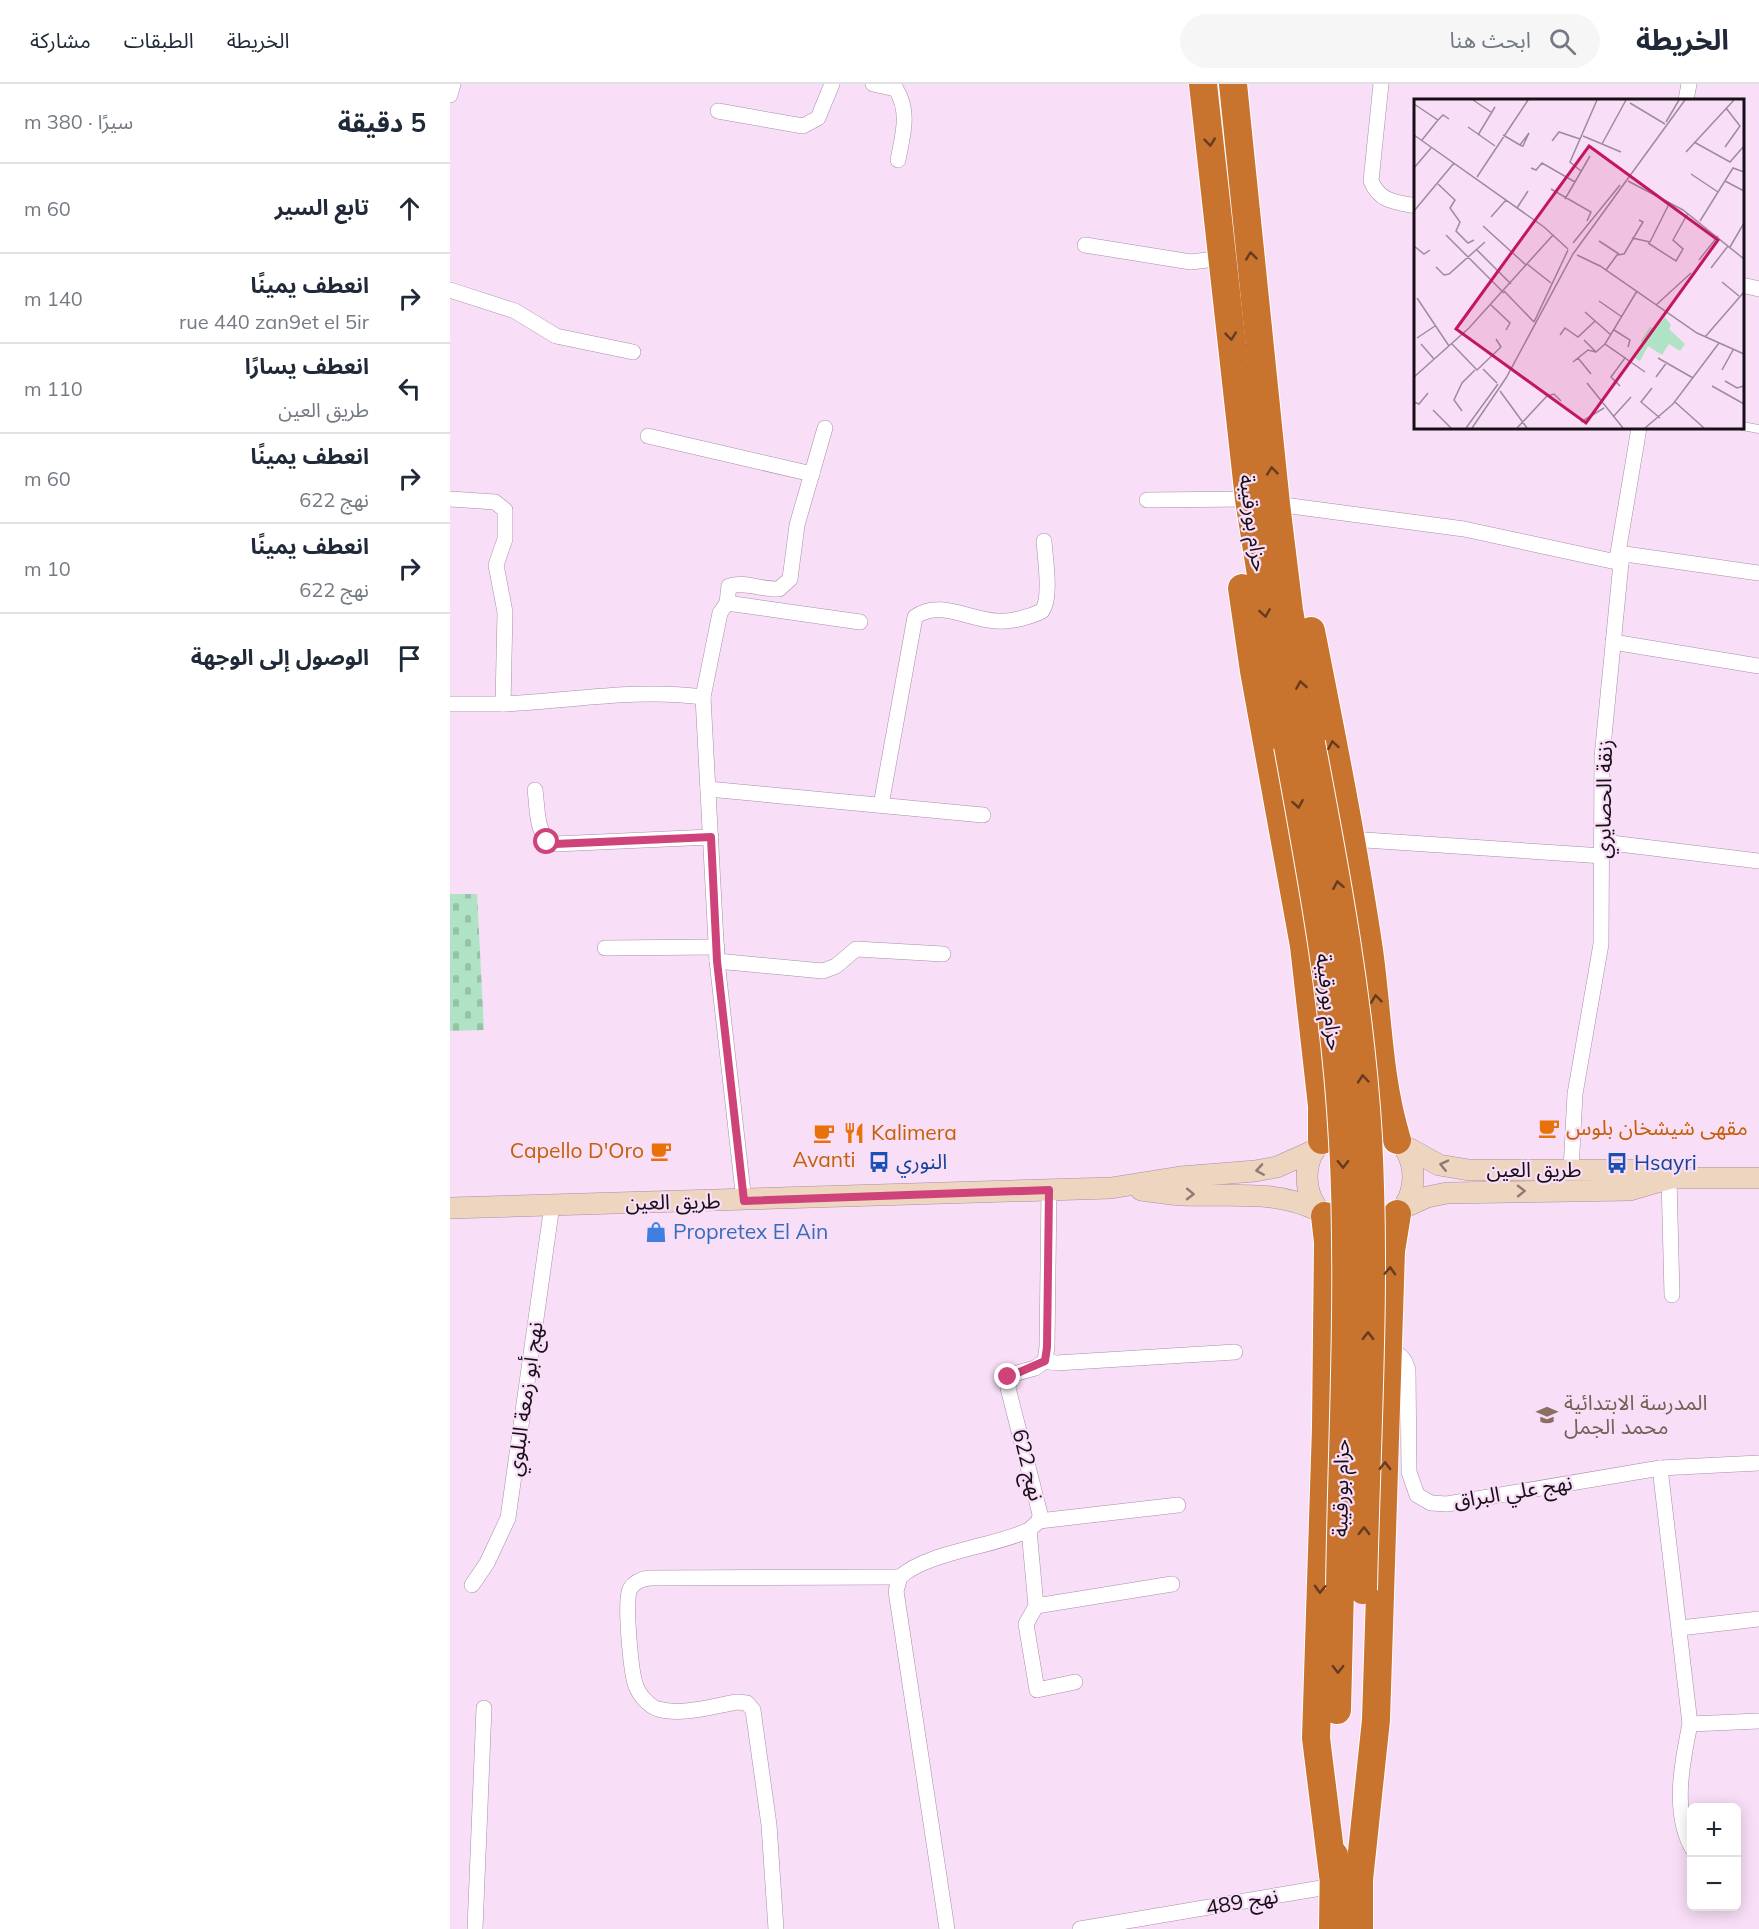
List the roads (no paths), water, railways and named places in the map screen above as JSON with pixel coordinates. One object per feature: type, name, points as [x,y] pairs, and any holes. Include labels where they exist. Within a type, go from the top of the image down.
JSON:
[{"type":"highway","name":"حزام بورقيبة","points":[[1203,84],[1223,258],[1299,745],[1333,1009],[1343,1142],[1351,1590],[1341,1880],[1333,1929]]},
{"type":"highway","name":"حزام بورقيبة","points":[[1233,84],[1262,501]]},
{"type":"highway","points":[[1262,501],[1309,616],[1377,1003],[1385,1096],[1400,1143]]},
{"type":"highway","points":[[1262,501],[1242,594],[1304,946],[1322,1106],[1318,1145]]},
{"type":"highway","points":[[1341,1880],[1376,1720],[1391,1251],[1400,1211]]},
{"type":"highway","points":[[1322,1213],[1328,1242],[1326,1427],[1316,1738],[1341,1880]]},
{"type":"highway","name":"حزام بورقيبة","points":[[1341,1880],[1359,1929]]},
{"type":"main road","points":[[1354,1124],[1373,1125],[1390,1133],[1400,1143],[1410,1160],[1413,1177],[1410,1193],[1400,1211],[1376,1227],[1359,1230],[1343,1227],[1322,1213],[1308,1191],[1307,1173],[1318,1145],[1337,1129],[1354,1124]]},
{"type":"main road","name":"طريق العين","points":[[1400,1143],[1439,1165],[1469,1170],[1631,1170],[1669,1178],[1759,1178]]},
{"type":"main road","name":"طريق العين","points":[[450,1208],[744,1201],[1111,1188],[1180,1177],[1277,1167],[1318,1145]]},
{"type":"main road","name":"طريق العين","points":[[1400,1211],[1428,1197],[1447,1193],[1630,1190],[1669,1178]]},
{"type":"main road","name":"طريق العين","points":[[1111,1188],[1183,1195],[1279,1197],[1300,1201],[1322,1213]]},
{"type":"street","points":[[450,95],[453,84]]},
{"type":"street","points":[[718,111],[803,126],[818,118],[832,84]]},
{"type":"street","points":[[873,84],[896,88],[904,102],[905,124],[898,160]]},
{"type":"street","points":[[1381,84],[1371,181],[1376,193],[1383,199],[1414,206]]},
{"type":"street","points":[[1686,99],[1689,84]]},
{"type":"street","points":[[1085,245],[1191,261],[1223,258]]},
{"type":"street","points":[[1744,285],[1759,289]]},
{"type":"street","points":[[450,290],[515,311],[556,336],[633,352]]},
{"type":"street","points":[[744,1201],[717,954],[703,697],[720,613],[726,603],[729,586],[735,584],[767,590],[779,589],[790,579],[797,525],[825,428]]},
{"type":"street","name":"زنقة الحصايري","points":[[1571,1170],[1575,1094],[1602,944],[1602,757],[1620,558],[1639,429]]},
{"type":"street","points":[[648,436],[812,474]]},
{"type":"street","points":[[450,499],[495,502],[505,510],[505,539],[496,565],[505,612],[503,704]]},
{"type":"street","points":[[1147,500],[1262,501],[1464,529],[1620,558],[1759,573]]},
{"type":"street","points":[[881,805],[915,617],[928,610],[940,609],[999,622],[1042,611],[1046,606],[1047,594],[1044,541]]},
{"type":"street","points":[[726,603],[860,622]]},
{"type":"street","points":[[1613,642],[1759,666]]},
{"type":"street","points":[[450,704],[557,702],[633,693],[703,697]]},
{"type":"street","points":[[708,789],[983,815]]},
{"type":"street","points":[[535,790],[542,835],[547,842],[555,844],[711,837]]},
{"type":"street","points":[[1350,839],[1603,849],[1759,861]]},
{"type":"street","points":[[605,948],[717,954],[823,971],[836,966],[856,949],[943,954]]},
{"type":"street","points":[[1669,1178],[1672,1295]]},
{"type":"street","points":[[1045,1361],[1049,1190]]},
{"type":"street","name":"نهج أبو زمعة البلوي","points":[[472,1585],[487,1563],[508,1518],[552,1205]]},
{"type":"street","name":"نهج 622","points":[[1075,1682],[1037,1690],[1026,1624],[1036,1606],[1034,1526],[1040,1514],[1008,1388],[1008,1377],[1045,1361],[1067,1363],[1235,1352]]},
{"type":"street","name":"نهج علي البراق","points":[[1388,1352],[1399,1354],[1405,1359],[1408,1370],[1409,1472],[1413,1488],[1423,1500],[1447,1504],[1660,1468]]},
{"type":"street","points":[[1687,1836],[1682,1825],[1681,1803],[1684,1752],[1690,1724],[1660,1468],[1759,1463]]},
{"type":"street","points":[[776,1929],[769,1825],[753,1710],[747,1703],[737,1702],[678,1711],[657,1709],[647,1702],[636,1687],[627,1610],[630,1589],[639,1580],[649,1578],[900,1577],[921,1564],[1011,1538],[1034,1526],[1178,1505]]},
{"type":"street","points":[[900,1577],[896,1591],[947,1929]]},
{"type":"street","points":[[1036,1606],[1172,1584]]},
{"type":"street","points":[[1680,1628],[1759,1618]]},
{"type":"street","points":[[476,1929],[484,1708]]},
{"type":"street","points":[[1690,1724],[1759,1721]]},
{"type":"street","name":"نهج 489","points":[[1080,1929],[1341,1880]]},
{"type":"lane","points":[[1744,426],[1759,429]]},
{"type":"place","name":"مقهى شيشخان بلوس","points":[[1549,1128]]},
{"type":"place","name":"Avanti","points":[[824,1133]]},
{"type":"place","name":"Kalimera","points":[[854,1133]]},
{"type":"place","name":"Capello D'Oro","points":[[661,1151]]},
{"type":"place","name":"النوري","points":[[879,1162]]},
{"type":"place","name":"Hsayri","points":[[1617,1163]]},
{"type":"place","name":"Propretex El Ain","points":[[656,1232]]},
{"type":"place","name":"المدرسة الابتدائية محمد الجمل","points":[[1547,1415]]}]
